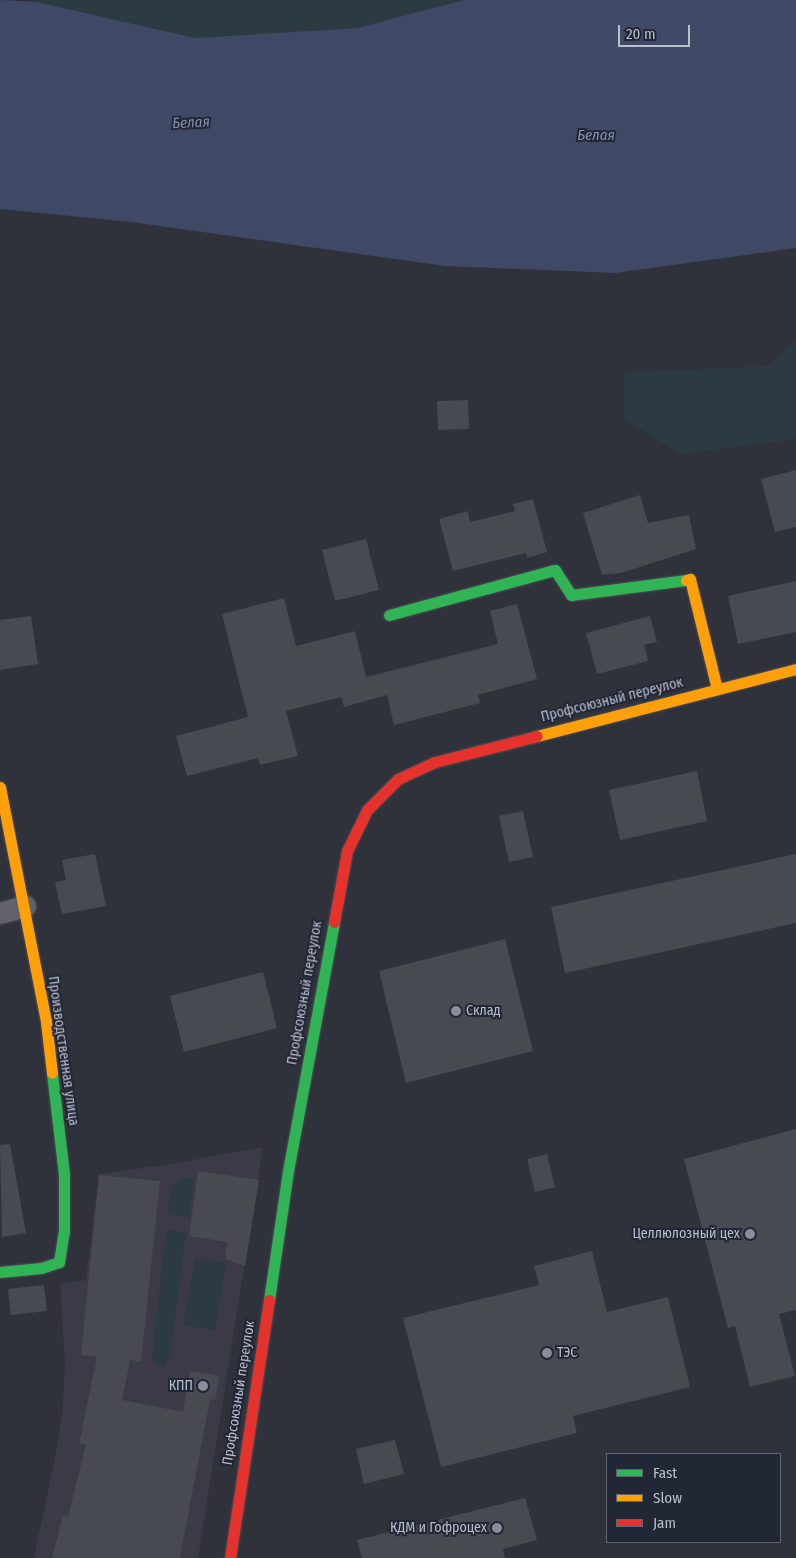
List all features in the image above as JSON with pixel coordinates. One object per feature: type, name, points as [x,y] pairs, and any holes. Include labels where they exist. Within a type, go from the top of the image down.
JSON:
[{"type":"main road","points":[[389,614],[556,570],[571,595],[690,579],[717,689]]},
{"type":"main road","name":"Профсоюзный переулок","points":[[230,1558],[288,1171],[341,880],[347,851],[367,810],[398,779],[435,762],[796,668]]},
{"type":"main road","name":"Производственная улица","points":[[0,787],[46,1022],[64,1174],[64,1231],[59,1262],[41,1268],[0,1272]]},
{"type":"street","points":[[0,913],[24,906]]},
{"type":"shaded area","points":[[28,0],[464,0],[357,28],[195,38]]},
{"type":"shaded area","points":[[796,339],[796,439],[681,454],[625,420],[623,372],[768,366]]},
{"type":"shaded area","points":[[263,1147],[198,1558],[34,1558],[57,1448],[63,1407],[65,1363],[60,1284],[86,1280],[99,1174],[172,1164]]},
{"type":"shaded area","points":[[184,1178],[194,1178],[189,1217],[167,1214],[171,1186]]},
{"type":"shaded area","points":[[166,1230],[186,1232],[171,1350],[164,1368],[152,1360]]},
{"type":"shaded area","points":[[195,1258],[226,1263],[215,1330],[183,1325]]},
{"type":"water","name":"Белая","points":[[0,0],[37,2],[195,38],[357,28],[464,0],[796,0],[796,248],[615,273],[445,266],[131,222],[0,209]]},
{"type":"building","points":[[468,400],[469,429],[438,430],[437,401]]},
{"type":"building","points":[[796,470],[796,527],[775,532],[761,479]]},
{"type":"building","points":[[640,495],[648,523],[689,515],[696,549],[621,573],[602,575],[583,513]]},
{"type":"building","points":[[533,499],[547,552],[527,558],[526,553],[453,571],[439,519],[468,511],[470,522],[515,511],[513,504]]},
{"type":"building","points":[[366,539],[379,590],[335,601],[322,550]]},
{"type":"building","points":[[796,581],[796,632],[738,644],[728,596]]},
{"type":"building","points":[[284,598],[296,646],[355,631],[366,677],[498,644],[490,611],[517,604],[537,679],[478,695],[480,703],[394,725],[387,695],[344,707],[341,697],[286,711],[298,756],[260,765],[258,758],[187,776],[176,736],[248,717],[222,614]]},
{"type":"building","points":[[31,616],[38,664],[0,670],[0,620]]},
{"type":"building","points":[[650,616],[657,642],[644,645],[648,661],[597,674],[586,633]]},
{"type":"building","points":[[697,771],[707,821],[620,840],[609,790]]},
{"type":"building","points":[[523,811],[533,857],[509,862],[499,816]]},
{"type":"building","points":[[95,854],[106,906],[62,914],[55,882],[66,880],[62,860]]},
{"type":"building","points":[[796,854],[796,923],[565,973],[551,907]]},
{"type":"building","name":"Склад","points":[[505,939],[533,1051],[406,1083],[379,971]]},
{"type":"building","points":[[263,972],[277,1028],[184,1052],[170,996]]},
{"type":"building","name":"Целлюлозный цех","points":[[796,1129],[796,1310],[779,1314],[795,1376],[750,1387],[735,1326],[728,1328],[684,1159]]},
{"type":"building","points":[[10,1144],[26,1233],[2,1237],[0,1145]]},
{"type":"building","points":[[547,1154],[555,1187],[535,1192],[527,1159]]},
{"type":"building","points":[[198,1171],[259,1180],[245,1266],[225,1259],[227,1242],[189,1236]]},
{"type":"building","points":[[99,1175],[160,1181],[141,1362],[130,1360],[122,1400],[183,1412],[190,1371],[219,1376],[215,1400],[210,1399],[180,1558],[52,1558],[63,1515],[68,1517],[86,1445],[79,1444],[97,1357],[81,1355]]},
{"type":"building","name":"ТЭС","points":[[592,1251],[607,1312],[668,1297],[690,1387],[573,1416],[577,1433],[441,1467],[403,1318],[539,1285],[534,1266]]},
{"type":"building","points":[[44,1285],[47,1311],[11,1315],[8,1289]]},
{"type":"building","points":[[395,1440],[404,1474],[364,1484],[356,1449]]},
{"type":"building","points":[[525,1498],[537,1540],[503,1549],[505,1558],[362,1558],[357,1540]]},
{"type":"traffic: fast","points":[[389,615],[555,570],[571,595],[686,580]]},
{"type":"traffic: fast","points":[[269,1300],[288,1171],[334,922]]},
{"type":"traffic: fast","points":[[0,1272],[41,1268],[59,1262],[64,1231],[64,1174],[52,1073]]},
{"type":"traffic: slow","points":[[686,580],[690,579],[717,689]]},
{"type":"traffic: slow","points":[[537,736],[796,669]]},
{"type":"traffic: slow","points":[[0,787],[46,1022],[52,1073]]},
{"type":"traffic: jam","points":[[334,922],[347,851],[367,810],[398,779],[435,762],[537,736]]},
{"type":"traffic: jam","points":[[230,1558],[269,1300]]},
{"type":"place","name":"Склад","points":[[456,1011]]},
{"type":"place","name":"Целлюлозный цех","points":[[750,1234]]},
{"type":"place","name":"ТЭС","points":[[547,1353]]},
{"type":"place","name":"КПП","points":[[203,1386]]},
{"type":"place","name":"КДМ и Гофроцех","points":[[497,1528]]}]
